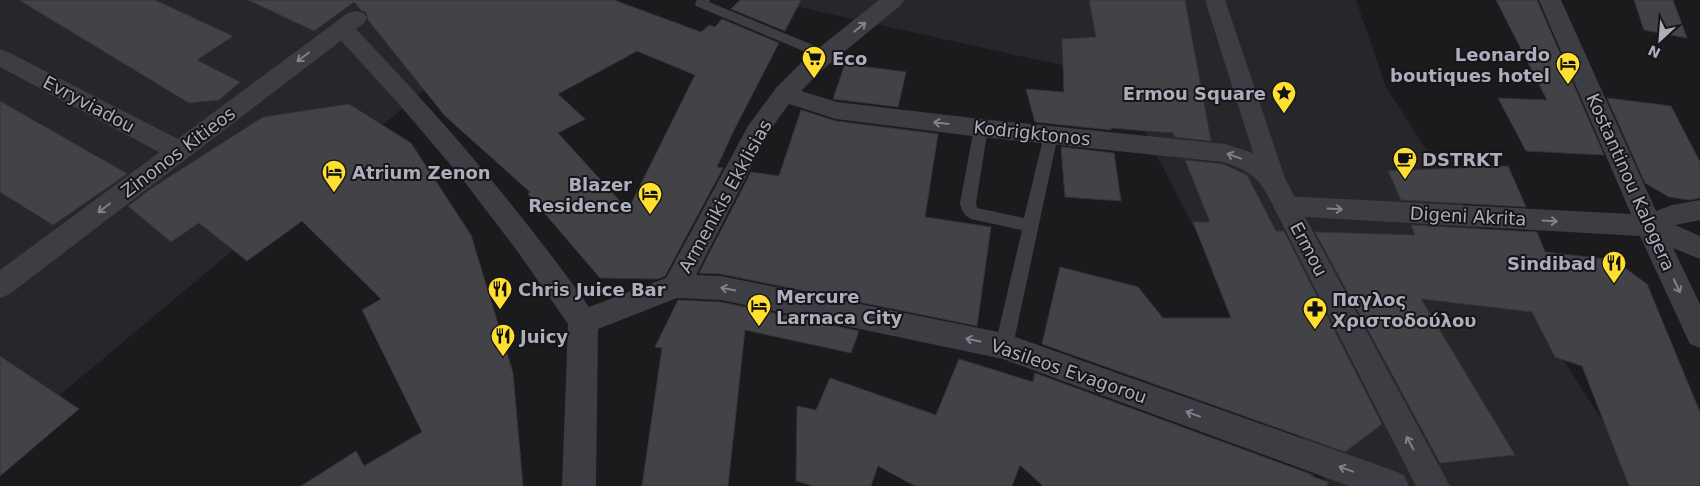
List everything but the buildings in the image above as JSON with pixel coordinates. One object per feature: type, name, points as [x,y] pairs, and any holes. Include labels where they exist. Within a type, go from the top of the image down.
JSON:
[{"type":"street","name":"Armenikis Ekklisias","points":[[583,322],[676,286],[760,126],[784,94],[825,55],[893,0]]},
{"type":"street","name":"Ermou","points":[[1215,0],[1280,194],[1433,486]]},
{"type":"street","name":"Kostantinou Kalogera","points":[[1550,0],[1649,226],[1700,335]]},
{"type":"street","name":"Zinonos Kitieos","points":[[0,286],[349,23],[523,239],[583,322]]},
{"type":"street","name":"Evryviadou","points":[[0,57],[179,151]]},
{"type":"street","name":"Kodrigktonos","points":[[784,94],[836,110],[982,128],[1225,153],[1256,164],[1280,194]]},
{"type":"street","name":"Digeni Akrita","points":[[1280,194],[1649,226]]},
{"type":"street","points":[[1649,226],[1672,214],[1700,210]]},
{"type":"street","points":[[1649,226],[1700,248]]},
{"type":"street","name":"Vasileos Evagorou","points":[[676,286],[721,288],[1004,346],[1392,486]]},
{"type":"street","points":[[572,481],[583,322]]},
{"type":"lane","points":[[704,0],[701,3],[825,55]]},
{"type":"lane","points":[[982,128],[968,202],[970,211],[977,215],[1032,226]]},
{"type":"lane","points":[[1004,346],[1032,226],[1050,135]]},
{"type":"shaded area","points":[[0,0],[532,0],[0,445]]},
{"type":"shaded area","points":[[767,0],[1356,0],[1386,87],[1645,486],[1328,486],[1116,77]]},
{"type":"place","name":"Eco","points":[[814,79]]},
{"type":"place","name":"Leonardo boutiques hotel","points":[[1568,85]]},
{"type":"place","name":"Ermou Square","points":[[1284,114]]},
{"type":"place","name":"DSTRKT","points":[[1405,180]]},
{"type":"place","name":"Atrium Zenon","points":[[334,193]]},
{"type":"place","name":"Blazer Residence","points":[[650,215]]},
{"type":"place","name":"Sindibad","points":[[1614,284]]},
{"type":"place","name":"Chris Juice Bar","points":[[500,310]]},
{"type":"place","name":"Mercure Larnaca City","points":[[759,327]]},
{"type":"place","name":"Παγλος Χριστοδούλου","points":[[1315,330]]},
{"type":"place","name":"Juicy","points":[[503,357]]}]
